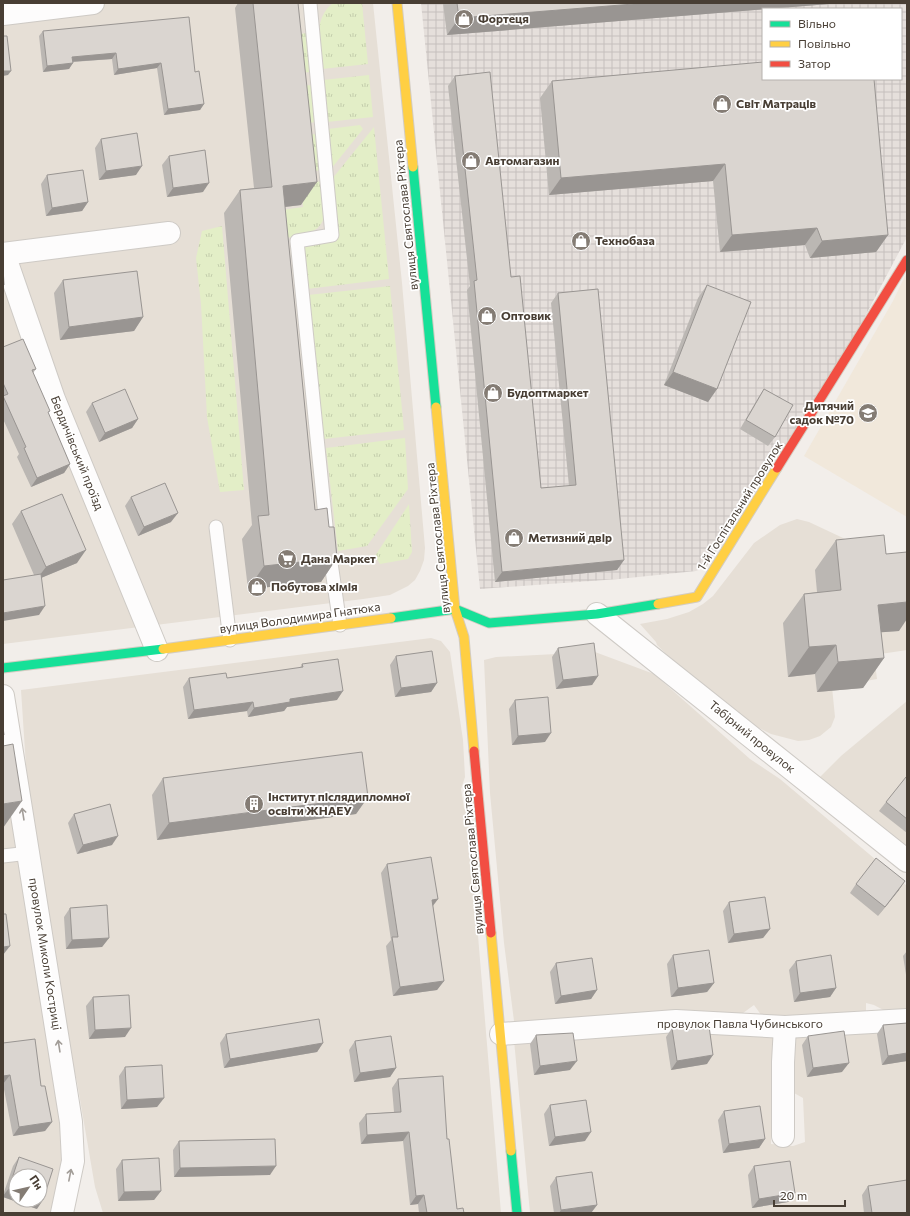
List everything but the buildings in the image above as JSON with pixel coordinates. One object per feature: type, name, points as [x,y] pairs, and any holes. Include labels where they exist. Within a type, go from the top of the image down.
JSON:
[{"type":"street","points":[[3,14],[93,3]]},
{"type":"street","name":"вулиця Святослава Ріхтера","points":[[397,3],[455,609],[464,637],[517,1213]]},
{"type":"street","points":[[4,254],[169,233]]},
{"type":"street","name":"Бердичівський проїзд","points":[[4,254],[54,399],[157,650]]},
{"type":"street","name":"1-й Госпітальний провулок","points":[[597,614],[698,597],[907,260]]},
{"type":"street","points":[[455,609],[489,623],[597,614]]},
{"type":"street","name":"вулиця Володимира Гнатюка","points":[[3,668],[157,650],[455,609]]},
{"type":"street","name":"Табірний провулок","points":[[597,614],[907,861]]},
{"type":"street","name":"провулок Миколи Костриці","points":[[3,696],[71,1122],[73,1161],[62,1213]]},
{"type":"street","name":"провулок Павла Чубинського","points":[[501,1034],[676,1021],[785,1026],[907,1020]]},
{"type":"street","points":[[783,1136],[783,1062],[785,1026]]},
{"type":"lane","points":[[310,3],[332,235],[297,241],[328,545],[340,625]]},
{"type":"lane","points":[[216,527],[230,640]]},
{"type":"lane","points":[[3,856],[29,853]]},
{"type":"shaded area","points":[[3,3],[373,3],[402,283],[425,548],[424,560],[420,571],[415,580],[408,586],[390,595],[363,599],[3,644]]},
{"type":"shaded area","points":[[421,3],[907,3],[907,237],[852,341],[706,567],[696,571],[619,579],[480,589]]},
{"type":"shaded area","name":"Дитячий садок №70","points":[[907,272],[907,517],[804,456],[893,301]]},
{"type":"shaded area","points":[[797,519],[809,522],[907,568],[907,650],[874,655],[877,679],[832,687],[835,717],[831,727],[820,736],[809,740],[798,741],[771,734],[757,727],[710,696],[657,645],[640,624],[667,619],[689,612],[703,604],[713,596],[754,543],[780,525]]},
{"type":"shaded area","points":[[431,638],[441,641],[450,652],[463,740],[465,777],[461,789],[464,808],[468,815],[501,1213],[103,1213],[95,1187],[77,1082],[61,1014],[26,766],[21,690]]},
{"type":"shaded area","points":[[595,652],[654,674],[750,759],[780,779],[907,886],[907,1013],[889,1013],[874,1005],[866,1003],[866,1012],[764,1019],[754,1005],[739,1016],[516,1025],[514,1021],[504,943],[490,793],[484,660],[496,657]]},
{"type":"shaded area","points":[[3,700],[65,1157],[56,1213],[3,1213]]},
{"type":"shaded area","points":[[907,701],[907,853],[818,779],[841,756]]},
{"type":"shaded area","points":[[907,1026],[907,1213],[530,1213],[514,1040],[651,1029],[772,1036],[775,1038],[776,1108],[771,1113],[771,1144],[793,1146],[805,1142],[803,1098],[794,1093],[792,1089],[794,1036]]},
{"type":"green space","points":[[333,3],[362,3],[368,64],[322,69],[319,43],[320,25],[326,10]]},
{"type":"green space","points":[[307,33],[311,72],[289,74],[285,36]]},
{"type":"green space","points":[[369,75],[373,117],[327,122],[323,80]]},
{"type":"green space","points":[[312,85],[316,122],[294,125],[290,87]]},
{"type":"green space","points":[[360,125],[363,129],[331,169],[328,129]]},
{"type":"green space","points":[[374,127],[389,279],[307,289],[303,246],[337,241],[332,179]]},
{"type":"green space","points":[[317,134],[321,170],[300,173],[296,136]]},
{"type":"green space","points":[[322,181],[324,215],[322,223],[311,232],[303,235],[272,239],[269,212],[303,207],[301,184]]},
{"type":"green space","points":[[222,226],[244,490],[220,492],[207,417],[201,304],[196,258],[202,231]]},
{"type":"green space","points":[[390,286],[404,430],[324,439],[308,295]]},
{"type":"green space","points":[[405,438],[408,489],[367,546],[338,551],[326,448]]},
{"type":"green space","points":[[409,504],[412,552],[408,559],[380,564],[375,556]]},
{"type":"traffic: fast","points":[[413,167],[436,407]]},
{"type":"traffic: fast","points":[[391,618],[455,609],[489,623],[597,614],[658,604]]},
{"type":"traffic: fast","points":[[3,668],[163,649]]},
{"type":"traffic: fast","points":[[511,1151],[517,1213]]},
{"type":"traffic: slow","points":[[397,3],[413,167]]},
{"type":"traffic: slow","points":[[436,407],[455,609],[464,637],[474,751]]},
{"type":"traffic: slow","points":[[658,604],[697,597],[777,468]]},
{"type":"traffic: slow","points":[[163,649],[391,618]]},
{"type":"traffic: slow","points":[[491,933],[511,1151]]},
{"type":"traffic: jam","points":[[777,468],[907,260]]},
{"type":"traffic: jam","points":[[474,751],[491,933]]},
{"type":"place","name":"Фортеця","points":[[464,19]]},
{"type":"place","name":"Світ Матраців","points":[[722,104]]},
{"type":"place","name":"Автомагазин","points":[[471,161]]},
{"type":"place","name":"Технобаза","points":[[581,241]]},
{"type":"place","name":"Оптовик","points":[[487,316]]},
{"type":"place","name":"Будоптмаркет","points":[[493,393]]},
{"type":"place","name":"Дитячий садок №70","points":[[868,413]]},
{"type":"place","name":"Метизний двір","points":[[514,538]]},
{"type":"place","name":"Дана Маркет","points":[[287,559]]},
{"type":"place","name":"Побутова хімія","points":[[257,587]]},
{"type":"place","name":"Інститут післядипломної освіти ЖНАЕУ","points":[[254,804]]}]
